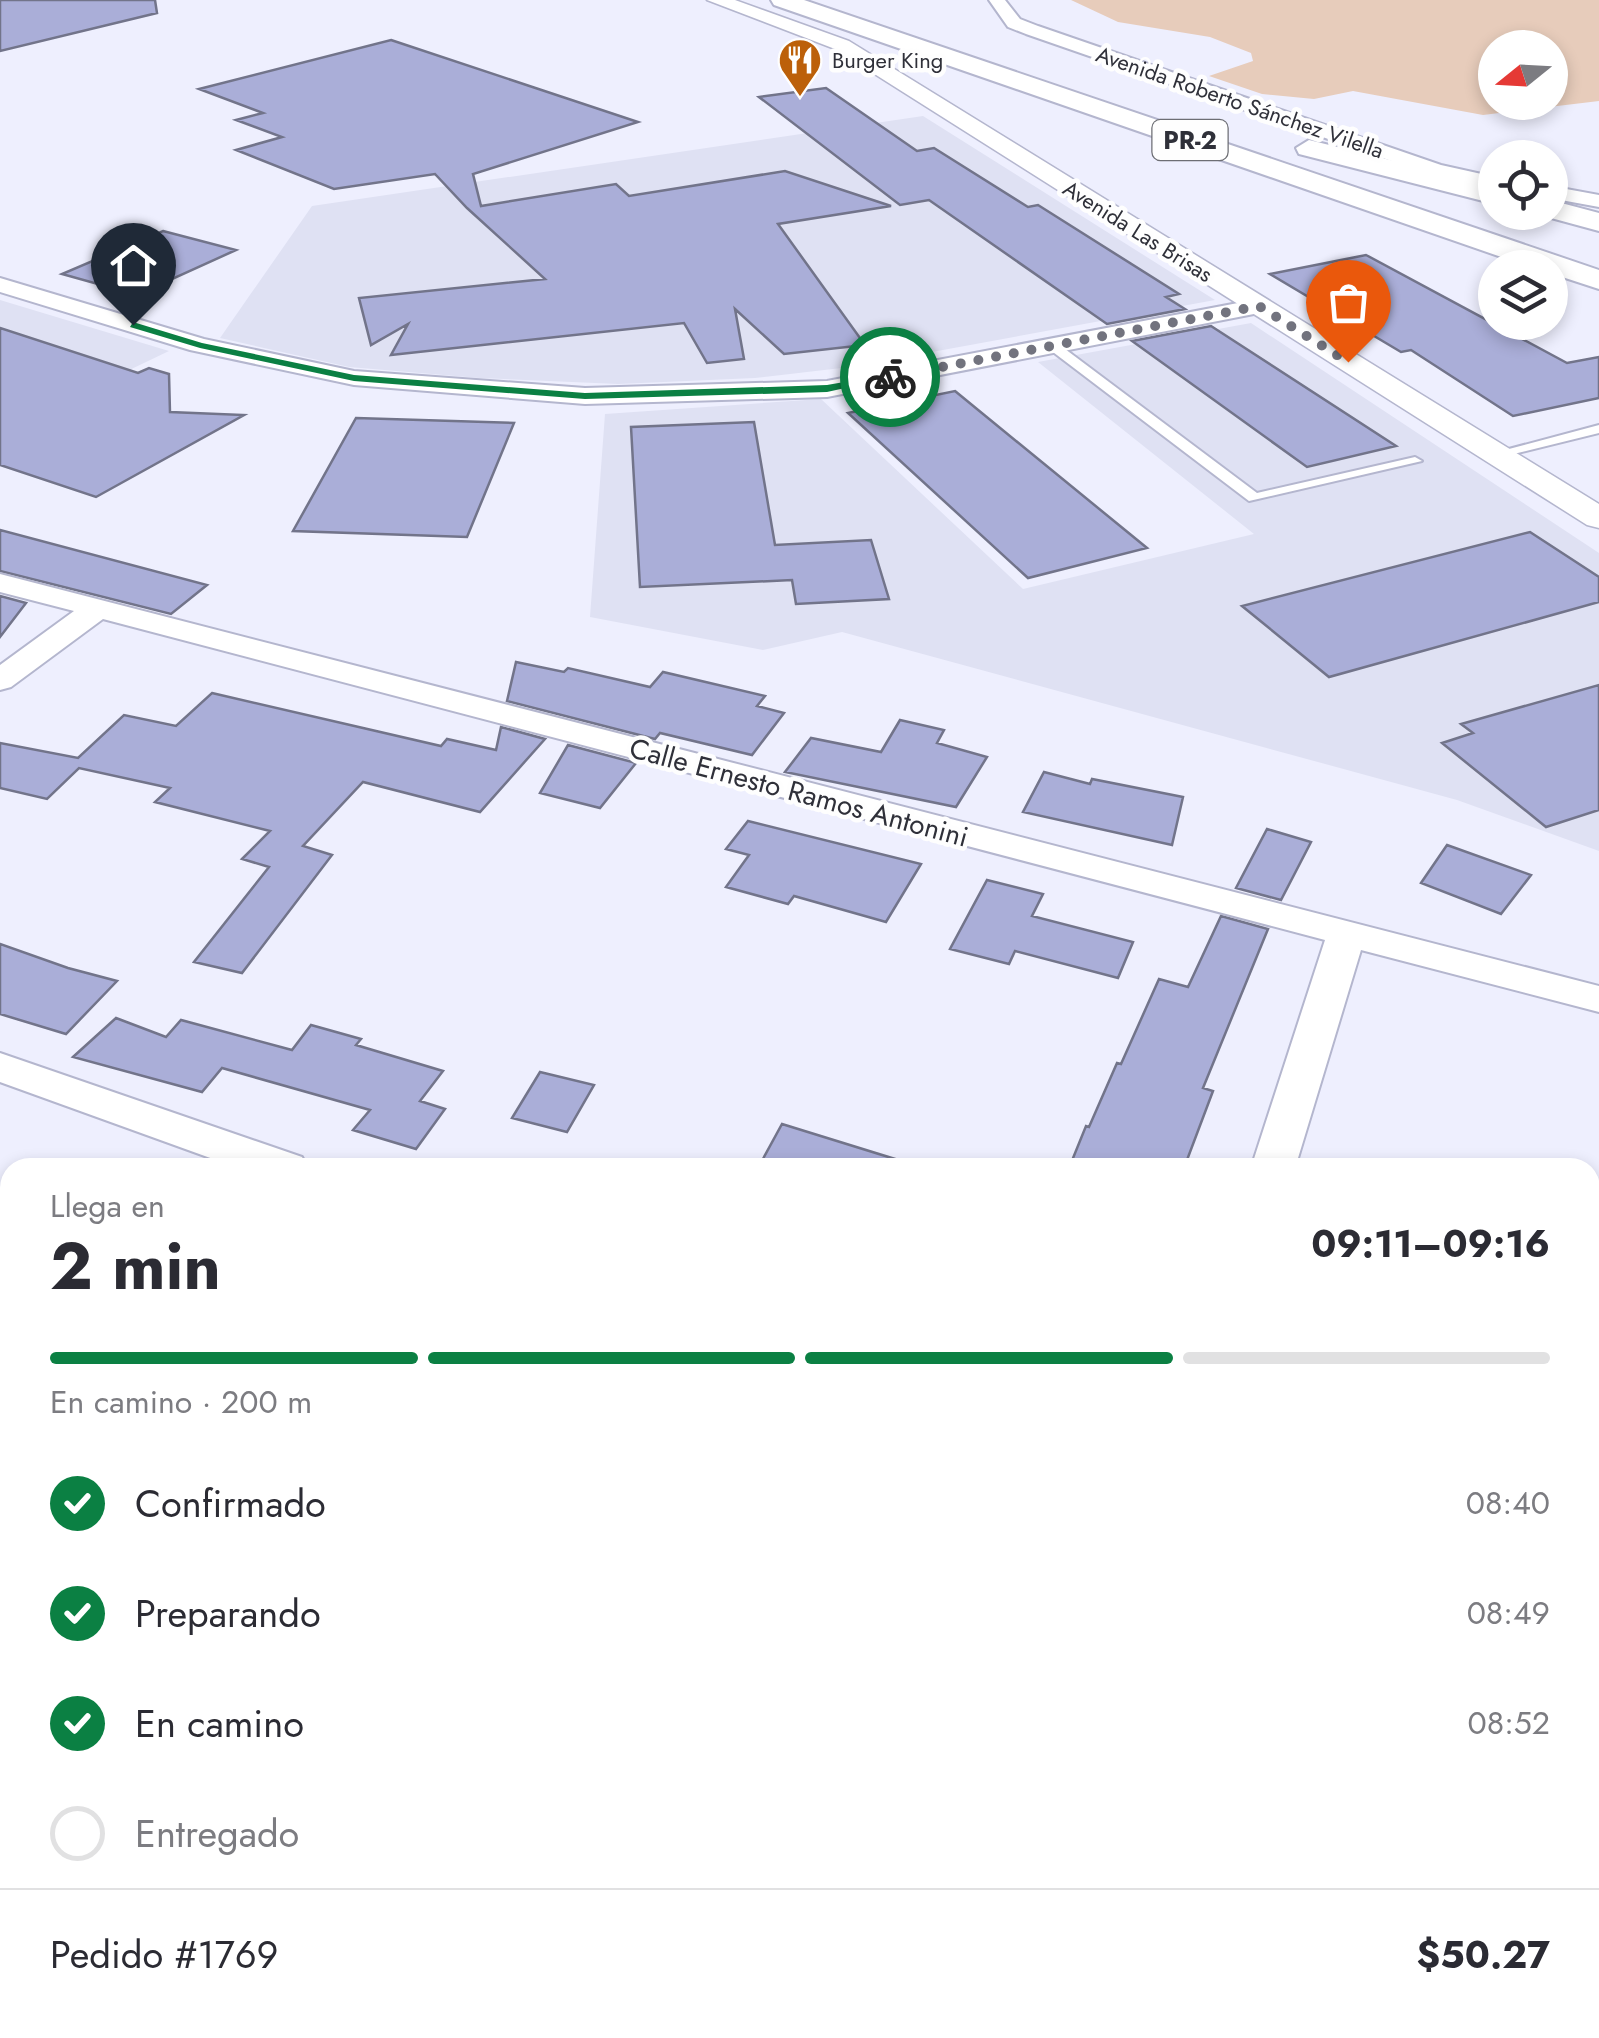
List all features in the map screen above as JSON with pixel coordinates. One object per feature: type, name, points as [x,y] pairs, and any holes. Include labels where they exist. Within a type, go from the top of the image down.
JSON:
[{"type":"highway","name":"PR-2","points":[[782,0],[1599,280]]},
{"type":"highway","name":"PR-2","points":[[846,0],[1599,254]]},
{"type":"highway","points":[[1232,130],[1478,191]]},
{"type":"highway","points":[[1360,199],[1478,258]]},
{"type":"highway","points":[[1568,214],[1599,222]]},
{"type":"street","name":"Avenida Las Brisas","points":[[717,0],[842,45],[1599,518]]},
{"type":"street","name":"Avenida Roberto Sánchez Vilella","points":[[997,0],[1014,23],[1032,30],[1436,170],[1478,179]]},
{"type":"street","points":[[1568,195],[1599,201]]},
{"type":"street","points":[[0,285],[200,345],[354,378],[585,396],[827,388],[1259,306]]},
{"type":"street","name":"Calle Ernesto Ramos Antonini","points":[[0,583],[1599,999]]},
{"type":"street","points":[[0,680],[98,608]]},
{"type":"street","points":[[1276,1158],[1346,935]]},
{"type":"street","points":[[0,1067],[258,1158]]},
{"type":"lane","points":[[1053,346],[1254,498],[1415,462]]},
{"type":"lane","points":[[1498,454],[1599,429]]},
{"type":"shaded area","points":[[1071,0],[1599,0],[1599,101],[1568,105],[1568,30],[1478,30],[1478,114],[1353,91],[1314,99],[1262,94],[1209,76],[1253,61],[1251,53],[1210,37],[1118,22]]},
{"type":"shaded area","points":[[923,116],[1215,300],[850,367],[755,378],[618,384],[349,367],[220,338],[312,206]]},
{"type":"shaded area","points":[[0,300],[169,351],[0,432]]},
{"type":"shaded area","points":[[1251,323],[1599,553],[1599,851],[1457,800],[842,632],[763,650],[590,617],[605,414],[821,399],[1023,589],[1254,534],[1038,362]]},
{"type":"building","points":[[0,0],[155,0],[157,13],[0,51]]},
{"type":"building","points":[[391,40],[638,122],[473,174],[481,206],[616,184],[629,196],[785,171],[891,206],[778,224],[865,345],[784,354],[735,309],[744,359],[707,363],[684,323],[391,355],[408,324],[371,345],[359,298],[545,279],[435,174],[334,189],[236,150],[282,137],[236,120],[263,113],[199,89]]},
{"type":"building","points":[[826,88],[917,151],[934,148],[1028,207],[1038,205],[1179,294],[1166,297],[1185,309],[1107,324],[929,200],[900,205],[759,97]]},
{"type":"building","points":[[163,231],[236,250],[137,295],[62,274]]},
{"type":"building","points":[[1366,255],[1478,315],[1478,340],[1524,340],[1567,363],[1599,357],[1599,398],[1513,416],[1411,350],[1401,352],[1270,274]]},
{"type":"building","points":[[1211,326],[1396,446],[1307,467],[1132,341]]},
{"type":"building","points":[[0,328],[138,373],[149,368],[169,374],[170,412],[244,415],[96,497],[0,465]]},
{"type":"building","points":[[955,391],[1147,548],[1028,578],[848,413]]},
{"type":"building","points":[[356,418],[514,423],[467,537],[293,531]]},
{"type":"building","points":[[754,422],[775,545],[871,540],[889,599],[796,604],[792,580],[640,587],[631,427]]},
{"type":"building","points":[[0,530],[207,585],[171,614],[0,571]]},
{"type":"building","points":[[1530,532],[1599,577],[1599,602],[1329,677],[1242,606]]},
{"type":"building","points":[[0,596],[26,603],[0,637]]},
{"type":"building","points":[[516,662],[564,672],[568,668],[650,687],[663,672],[765,696],[757,706],[784,713],[752,755],[660,733],[655,739],[507,701]]},
{"type":"building","points":[[1599,685],[1599,810],[1546,827],[1442,743],[1473,733],[1461,724]]},
{"type":"building","points":[[212,693],[441,746],[447,739],[496,750],[501,727],[545,739],[480,812],[363,782],[303,846],[332,855],[242,973],[194,962],[269,867],[242,859],[270,831],[155,802],[170,788],[79,768],[47,799],[0,788],[0,743],[78,758],[124,715],[176,726]]},
{"type":"building","points":[[900,720],[944,730],[937,743],[987,757],[956,807],[785,772],[811,738],[881,752]]},
{"type":"building","points":[[568,745],[636,763],[600,808],[540,793]]},
{"type":"building","points":[[1044,772],[1090,784],[1092,779],[1183,797],[1172,845],[1023,812]]},
{"type":"building","points":[[748,821],[921,864],[886,922],[794,896],[788,904],[726,887],[749,855],[726,849]]},
{"type":"building","points":[[1267,829],[1311,842],[1281,900],[1236,888]]},
{"type":"building","points":[[1447,845],[1531,875],[1501,914],[1421,883]]},
{"type":"building","points":[[987,880],[1043,894],[1032,916],[1133,942],[1118,978],[1015,951],[1009,964],[950,949]]},
{"type":"building","points":[[1221,916],[1268,929],[1203,1088],[1213,1091],[1188,1158],[1073,1158],[1159,979],[1188,987]]},
{"type":"building","points":[[0,944],[117,981],[66,1034],[0,1014]]},
{"type":"building","points":[[116,1018],[166,1037],[181,1020],[292,1050],[311,1025],[361,1039],[356,1045],[443,1071],[420,1101],[445,1109],[416,1149],[353,1130],[370,1110],[222,1068],[202,1092],[73,1057]]},
{"type":"building","points":[[540,1072],[594,1085],[567,1132],[512,1118]]},
{"type":"building","points":[[782,1124],[892,1158],[763,1158]]},
{"type":"way so far","points":[[890,377],[1259,306],[1348,362]]},
{"type":"place","name":"Burger King","points":[[800,98]]},
{"type":"route","points":[[133,325],[200,345],[354,378],[585,396],[827,388],[890,377]]}]
